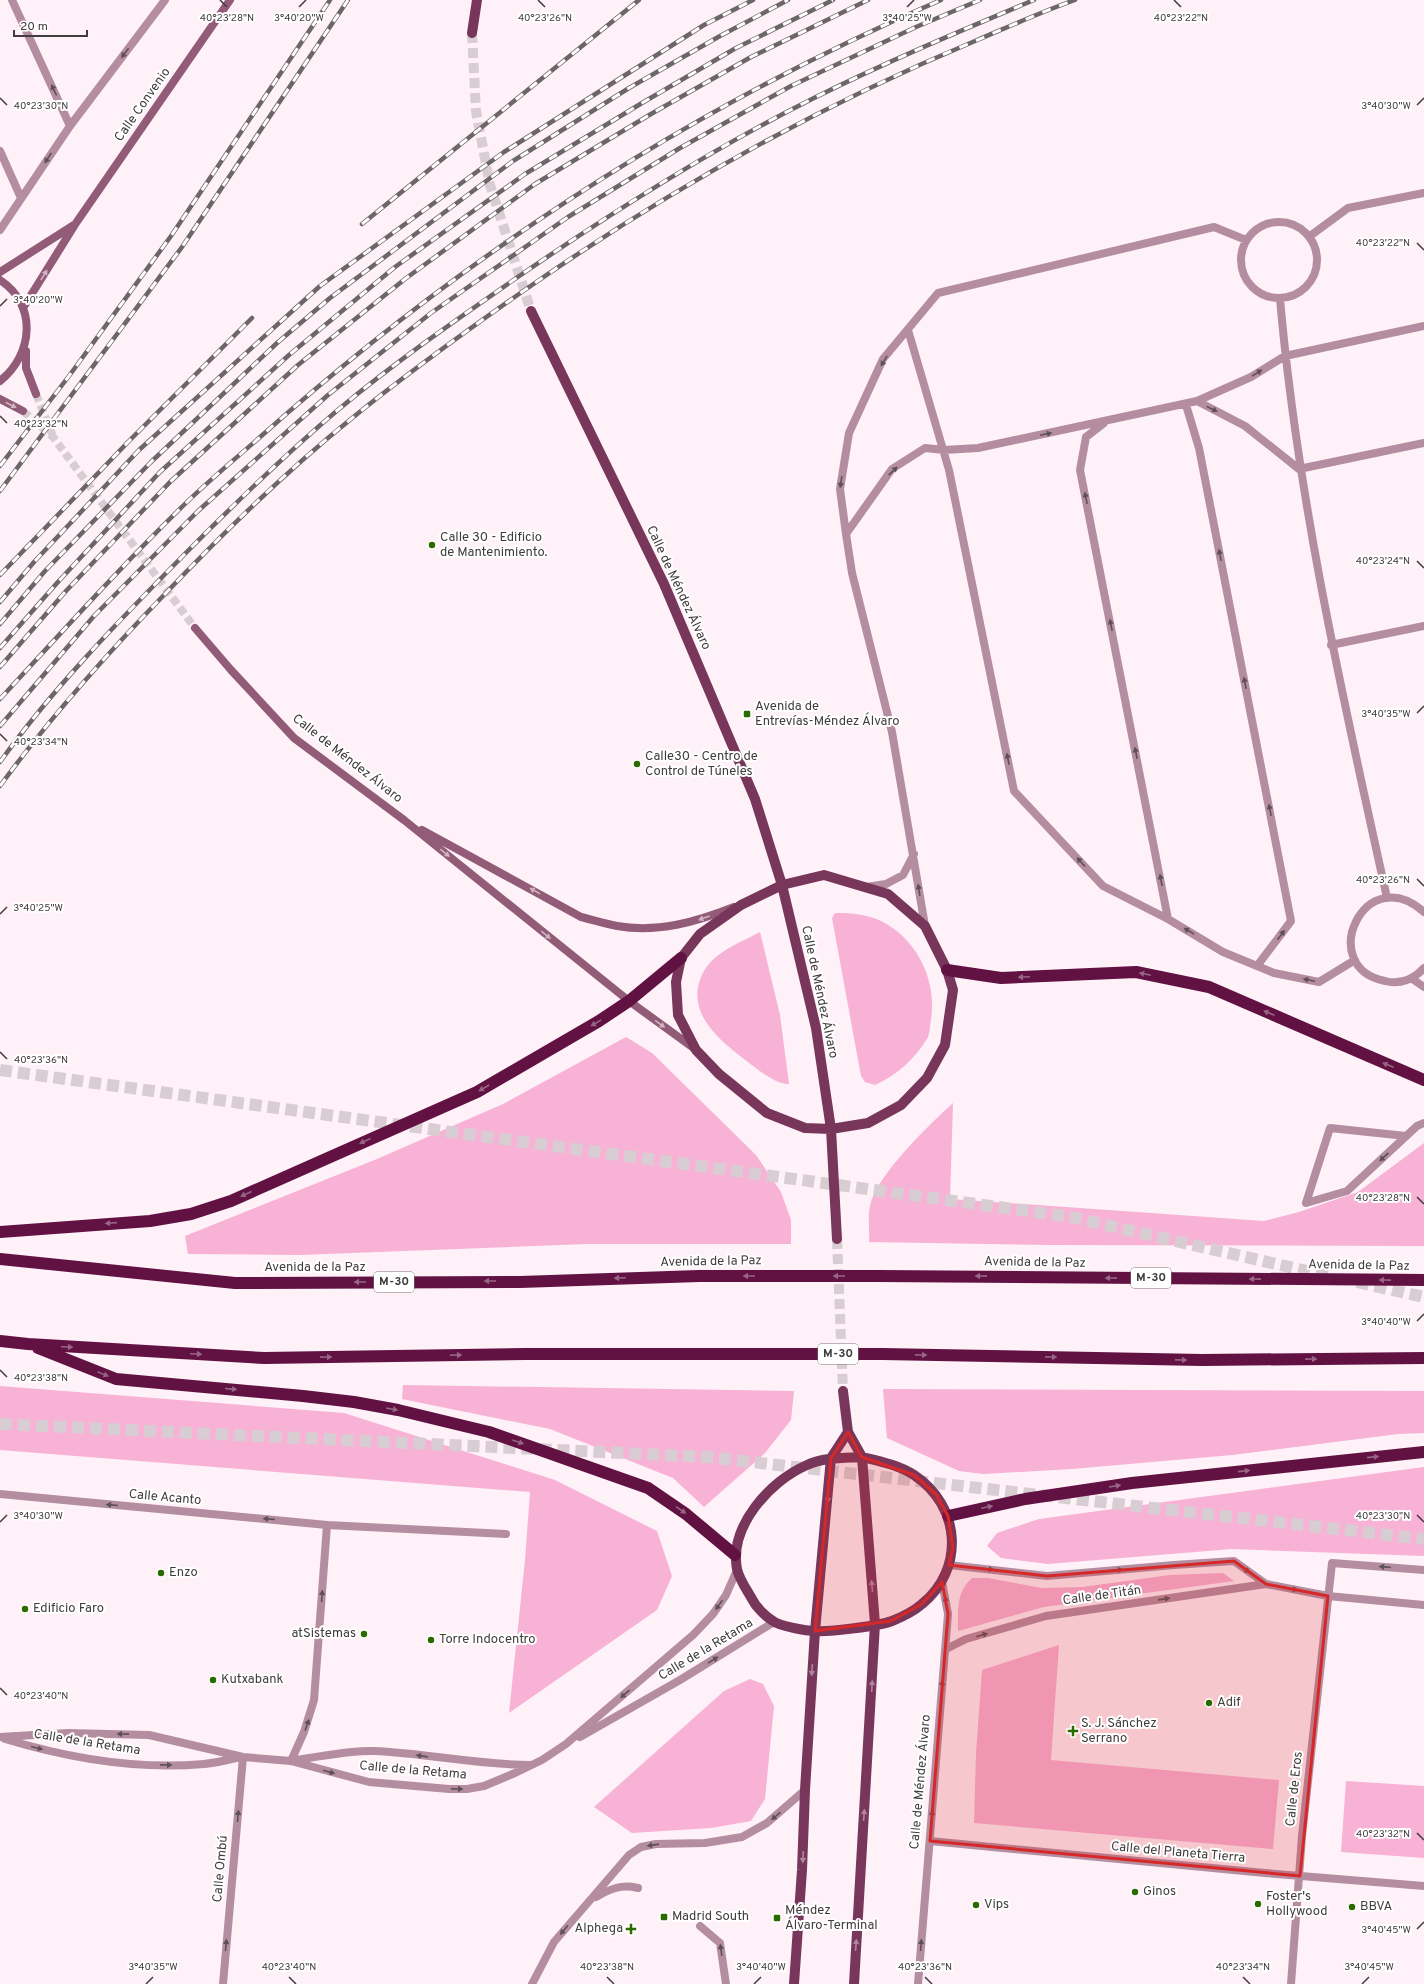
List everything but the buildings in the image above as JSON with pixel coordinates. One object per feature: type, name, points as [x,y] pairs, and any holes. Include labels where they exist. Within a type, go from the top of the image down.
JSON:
[{"type":"highway","points":[[0,1232],[150,1221],[191,1214],[231,1201],[477,1092],[600,1021],[629,1001],[681,958]]},
{"type":"highway","points":[[947,970],[1001,978],[1136,972],[1209,988],[1424,1080]]},
{"type":"highway","name":"Avenida de la Paz","points":[[0,1259],[235,1283],[520,1282],[699,1276],[1424,1280]]},
{"type":"highway","name":"M-30","points":[[0,1340],[28,1344],[264,1358],[525,1354],[882,1354],[1202,1360],[1424,1358]]},
{"type":"highway","points":[[28,1344],[116,1380],[303,1396],[354,1402],[398,1410],[489,1432],[648,1488],[686,1514],[735,1555]]},
{"type":"highway","points":[[948,1516],[1025,1499],[1132,1483],[1424,1452]]},
{"type":"main road","points":[[472,33],[477,0]]},
{"type":"main road","name":"Calle de Méndez Álvaro","points":[[531,311],[664,584],[755,799],[782,885],[816,1028],[831,1130],[837,1239]]},
{"type":"main road","points":[[824,875],[865,887],[888,894],[925,926],[947,970],[953,990],[945,1044],[927,1078],[901,1105],[868,1123],[831,1130],[805,1128],[767,1113],[719,1074],[696,1050],[678,1015],[676,982],[681,958],[700,934],[741,905],[782,885],[824,875]]},
{"type":"main road","points":[[844,1391],[848,1432],[862,1457],[875,1624],[854,1984]]},
{"type":"main road","points":[[794,1984],[802,1870],[805,1790],[815,1631],[831,1458],[848,1432]]},
{"type":"main road","points":[[862,1457],[888,1464],[914,1475],[936,1494],[948,1516],[952,1548],[949,1565],[942,1582],[922,1604],[907,1614],[891,1621],[875,1624],[815,1631],[774,1622],[755,1605],[737,1570],[735,1555],[739,1537],[745,1522],[762,1498],[785,1477],[807,1465],[831,1458],[862,1457]]},
{"type":"street","points":[[12,0],[70,126]]},
{"type":"street","points":[[0,230],[70,126],[165,0]]},
{"type":"street","name":"Calle Convenio","points":[[23,308],[76,223],[230,0]]},
{"type":"street","points":[[0,150],[21,198]]},
{"type":"street","points":[[1310,236],[1348,208],[1424,193]]},
{"type":"street","points":[[1277,221],[1289,223],[1301,228],[1310,236],[1316,247],[1318,259],[1316,271],[1311,282],[1303,291],[1292,297],[1280,299],[1268,297],[1257,292],[1249,284],[1243,274],[1241,262],[1242,250],[1246,240],[1260,227],[1277,221]]},
{"type":"street","points":[[0,272],[76,223]]},
{"type":"street","points":[[925,926],[914,854],[892,732],[852,572],[840,489],[849,433],[883,359],[938,293],[1214,226],[1246,240]]},
{"type":"street","points":[[0,280],[6,284],[16,296],[23,308],[27,326],[26,368],[36,394]]},
{"type":"street","points":[[1280,299],[1285,356],[1299,469],[1332,645],[1387,898]]},
{"type":"street","points":[[846,534],[892,469],[925,448],[944,450],[978,448],[1186,405],[1197,402],[1251,377],[1285,356],[1424,326]]},
{"type":"street","points":[[908,330],[944,450],[1014,792],[1103,886],[1168,918],[1223,952],[1274,973],[1319,982],[1355,960]]},
{"type":"street","points":[[0,381],[10,373],[20,360],[26,344]]},
{"type":"street","points":[[0,399],[23,411]]},
{"type":"street","points":[[1197,402],[1245,426],[1299,469]]},
{"type":"street","points":[[1186,405],[1199,448],[1291,921],[1257,966]]},
{"type":"street","points":[[1105,421],[1086,436],[1080,470],[1168,918]]},
{"type":"street","points":[[1299,469],[1424,443]]},
{"type":"street","points":[[1332,645],[1424,626]]},
{"type":"street","name":"Calle de Méndez Álvaro","points":[[195,628],[231,670],[294,738],[404,820]]},
{"type":"street","points":[[404,820],[581,917],[608,924],[618,926],[666,928],[695,922],[741,905]]},
{"type":"street","points":[[404,820],[629,1001],[696,1050]]},
{"type":"street","points":[[865,887],[886,884],[903,875],[914,854]]},
{"type":"street","points":[[1424,912],[1416,904],[1402,899],[1387,898],[1379,900],[1366,907],[1356,918],[1351,931],[1351,946],[1355,960],[1365,972],[1377,980],[1392,983],[1411,978],[1424,968]]},
{"type":"street","points":[[1411,978],[1424,987]]},
{"type":"street","points":[[1406,1136],[1330,1128],[1306,1203],[1347,1191],[1417,1126],[1424,1123]]},
{"type":"street","name":"Calle Acanto","points":[[0,1494],[327,1525],[506,1534]]},
{"type":"street","points":[[291,1761],[304,1732],[314,1700],[327,1525]]},
{"type":"street","name":"Calle de Titán","points":[[949,1565],[1047,1576],[1174,1564],[1234,1561],[1266,1584]]},
{"type":"street","points":[[1328,1596],[1332,1563],[1424,1570]]},
{"type":"street","name":"Calle de la Retama","points":[[566,1744],[693,1635],[713,1614],[726,1595],[737,1570]]},
{"type":"street","name":"Calle de Méndez Álvaro","points":[[918,1984],[946,1649],[948,1614],[942,1582]]},
{"type":"street","name":"Calle de Titán","points":[[946,1649],[966,1639],[1046,1616],[1266,1584],[1328,1596],[1424,1605]]},
{"type":"street","name":"Calle de Eros","points":[[1291,1984],[1302,1836],[1328,1596]]},
{"type":"street","name":"Calle de la Retama","points":[[243,1757],[205,1764],[147,1765],[67,1755],[38,1749],[0,1737],[68,1733],[129,1734],[162,1737],[243,1757],[291,1761],[369,1782],[467,1789],[497,1781],[531,1765],[680,1680],[774,1622]]},
{"type":"street","name":"Calle de la Retama","points":[[291,1761],[373,1751],[402,1753],[485,1764],[531,1765]]},
{"type":"street","name":"Calle Ombú","points":[[223,1984],[243,1757]]},
{"type":"street","points":[[532,1984],[554,1942],[629,1855],[641,1847],[656,1844],[705,1843],[742,1837],[767,1823],[805,1790]]},
{"type":"street","name":"Calle del Planeta Tierra","points":[[930,1841],[1300,1876],[1424,1886]]},
{"type":"street","points":[[588,1901],[609,1889],[626,1885],[638,1888]]},
{"type":"street","points":[[700,1926],[720,1943],[726,1984]]},
{"type":"highlighted area","points":[[848,1432],[862,1457],[914,1475],[936,1494],[948,1516],[953,1548],[949,1565],[1047,1576],[1234,1561],[1266,1584],[1328,1596],[1300,1876],[930,1841],[948,1614],[942,1582],[922,1604],[891,1621],[815,1631],[831,1458]]},
{"type":"shaded area","points":[[835,913],[871,917],[883,922],[895,930],[906,939],[915,950],[922,963],[931,990],[932,1004],[928,1037],[912,1059],[891,1076],[875,1085],[865,1082],[861,1076],[832,918]]},
{"type":"shaded area","points":[[760,932],[780,1015],[789,1084],[783,1084],[765,1075],[725,1043],[708,1025],[698,1004],[697,992],[700,980],[705,969],[711,962],[729,948]]},
{"type":"shaded area","points":[[626,1037],[652,1053],[756,1155],[781,1192],[791,1220],[791,1244],[587,1244],[299,1255],[188,1254],[185,1236],[377,1159],[503,1104]]},
{"type":"shaded area","points":[[953,1103],[950,1199],[1264,1221],[1299,1212],[1358,1192],[1424,1143],[1424,1246],[1052,1245],[869,1242],[870,1207],[876,1190],[884,1177],[906,1150]]},
{"type":"shaded area","points":[[403,1385],[794,1391],[791,1420],[765,1453],[704,1507],[673,1478],[550,1429],[402,1399]]},
{"type":"shaded area","points":[[0,1386],[344,1413],[555,1480],[657,1531],[672,1576],[657,1610],[509,1713],[525,1560],[530,1492],[0,1450]]},
{"type":"shaded area","points":[[883,1389],[1424,1391],[1424,1433],[1398,1434],[1232,1455],[1072,1469],[983,1474],[959,1471],[887,1438]]},
{"type":"shaded area","points":[[1424,1467],[1424,1556],[1232,1549],[1048,1564],[1001,1558],[987,1546],[997,1533],[1039,1519]]},
{"type":"shaded area","points":[[1223,1573],[1234,1581],[1044,1607],[958,1631],[959,1602],[963,1589],[972,1578],[988,1578],[1042,1588],[1082,1587],[1170,1575]]},
{"type":"shaded area","points":[[1059,1645],[1051,1760],[1279,1780],[1273,1849],[974,1823],[976,1753],[982,1670]]},
{"type":"shaded area","points":[[750,1679],[763,1684],[774,1706],[765,1799],[751,1821],[711,1828],[632,1833],[594,1807],[724,1691]]},
{"type":"shaded area","points":[[1346,1781],[1424,1786],[1424,1858],[1341,1852]]},
{"type":"tunnel","points":[[472,33],[476,111],[490,185],[531,311]]},
{"type":"tunnel","points":[[36,394],[53,436]]},
{"type":"tunnel","points":[[23,411],[53,437],[195,628]]},
{"type":"tunnel","points":[[0,1070],[1071,1217],[1333,1277]]},
{"type":"tunnel","points":[[837,1239],[843,1391]]},
{"type":"tunnel","points":[[1357,1282],[1424,1297]]},
{"type":"tunnel","points":[[0,1424],[708,1457],[1424,1539]]},
{"type":"railway","points":[[0,466],[69,376],[171,236],[330,0]]},
{"type":"railway","points":[[0,491],[182,247],[348,0]]},
{"type":"railway","points":[[362,224],[639,0]]},
{"type":"railway","points":[[0,602],[34,562],[139,450],[320,286],[504,152],[704,25],[753,0]]},
{"type":"railway","points":[[0,624],[45,571],[151,462],[277,343],[330,298],[513,161],[629,88],[720,36],[788,0]]},
{"type":"railway","points":[[0,648],[57,583],[160,472],[289,355],[395,267],[525,174],[736,48],[833,0]]},
{"type":"railway","points":[[0,667],[66,591],[170,482],[298,365],[405,279],[535,184],[651,114],[751,57],[868,0]]},
{"type":"railway","points":[[0,699],[116,574],[197,493],[337,371],[416,308],[498,248],[582,191],[669,138],[757,88],[848,42],[941,0]]},
{"type":"railway","points":[[0,726],[94,616],[198,511],[328,395],[431,313],[568,217],[680,148],[791,86],[916,27],[980,0]]},
{"type":"railway","points":[[0,762],[61,685],[127,613],[213,526],[317,428],[381,375],[424,343],[512,281],[622,208],[697,162],[775,118],[868,72],[1034,0]]},
{"type":"railway","points":[[0,786],[38,736],[99,665],[163,596],[231,527],[278,482],[351,419],[455,340],[573,257],[628,222],[740,155],[798,124],[915,67],[1075,0]]},
{"type":"railway","points":[[0,575],[130,440],[252,318]]},
{"type":"place","name":"Calle 30 - Edificio de Mantenimiento.","points":[[432,545]]},
{"type":"place","name":"Avenida de Entrevías-Méndez Álvaro","points":[[747,714]]},
{"type":"place","name":"Calle30 - Centro de Control de Túneles","points":[[637,764]]},
{"type":"place","name":"Enzo","points":[[161,1573]]},
{"type":"place","name":"Edificio Faro","points":[[25,1609]]},
{"type":"place","name":"atSistemas","points":[[364,1634]]},
{"type":"place","name":"Torre Indocentro","points":[[431,1640]]},
{"type":"place","name":"Kutxabank","points":[[213,1680]]},
{"type":"place","name":"Adif","points":[[1209,1703]]},
{"type":"place","name":"S. J. Sánchez Serrano","points":[[1073,1731]]},
{"type":"place","name":"Ginos","points":[[1135,1892]]},
{"type":"place","name":"Foster's Hollywood","points":[[1258,1904]]},
{"type":"place","name":"Vips","points":[[976,1905]]},
{"type":"place","name":"BBVA","points":[[1352,1907]]},
{"type":"place","name":"Madrid South","points":[[664,1917]]},
{"type":"place","name":"Méndez Álvaro-Terminal","points":[[777,1918]]},
{"type":"place","name":"Alphega","points":[[631,1929]]}]
